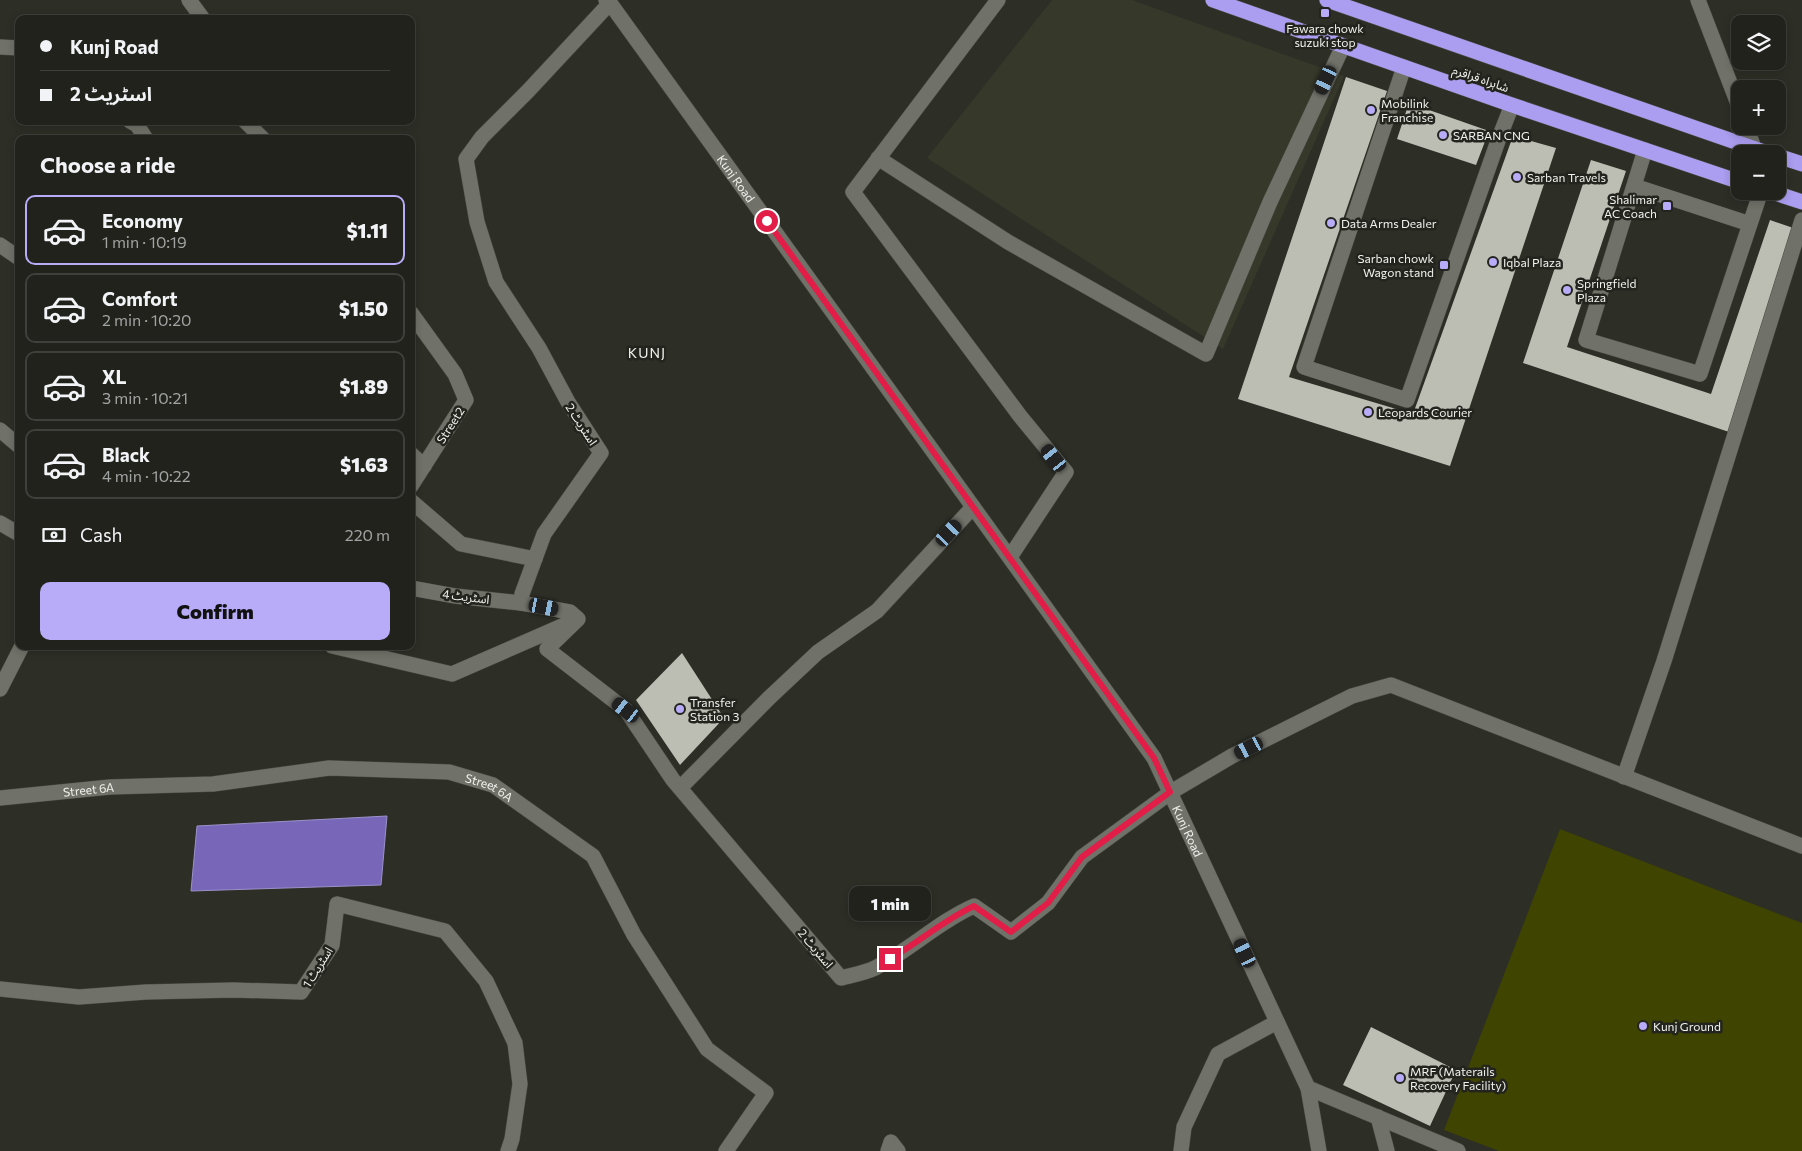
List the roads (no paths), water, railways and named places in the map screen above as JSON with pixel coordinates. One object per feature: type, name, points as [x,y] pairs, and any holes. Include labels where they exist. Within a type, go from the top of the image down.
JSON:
[{"type":"highway","name":"شاہراہ قراقرم","points":[[1213,0],[1512,105],[1731,179]]},
{"type":"highway","name":"شاہراہ قراقرم","points":[[1327,0],[1745,145]]},
{"type":"highway","points":[[1786,159],[1802,164]]},
{"type":"highway","points":[[1786,197],[1802,202]]},
{"type":"street","points":[[189,0],[200,15]]},
{"type":"street","points":[[998,0],[853,192],[1020,416],[1066,472],[1010,558]]},
{"type":"street","points":[[1698,0],[1731,86]]},
{"type":"street","name":"Kunj Road","points":[[608,2],[1154,758],[1308,1088],[1319,1151]]},
{"type":"street","name":"اسٹریٹ 2","points":[[521,603],[522,594],[544,534],[601,453],[568,402],[539,348],[496,282],[477,222],[466,159],[482,137],[528,92],[608,2]]},
{"type":"street","points":[[878,158],[1008,242],[1206,354],[1270,202],[1342,46]]},
{"type":"street","points":[[0,47],[15,48]]},
{"type":"street","points":[[1404,67],[1304,367],[1407,400],[1498,138],[1512,105]]},
{"type":"street","points":[[249,125],[259,135]]},
{"type":"street","points":[[1646,150],[1586,340],[1700,374],[1758,200]]},
{"type":"street","points":[[1634,186],[1750,224]]},
{"type":"street","points":[[1624,777],[1664,660],[1802,220]]},
{"type":"street","points":[[0,245],[15,255]]},
{"type":"street","name":"Street2","points":[[415,319],[455,374],[466,400],[415,480]]},
{"type":"street","points":[[0,430],[15,443]]},
{"type":"street","points":[[415,458],[424,466]]},
{"type":"street","points":[[415,504],[461,544],[535,559]]},
{"type":"street","points":[[680,788],[769,698],[818,652],[877,611],[973,507]]},
{"type":"street","points":[[0,524],[15,532]]},
{"type":"street","name":"اسٹریٹ 4","points":[[415,589],[455,596],[521,603]]},
{"type":"street","points":[[349,650],[452,674],[578,619],[570,612],[521,603]]},
{"type":"street","name":"اسٹریٹ 2","points":[[578,619],[547,649],[626,710],[680,788],[841,978],[874,968],[906,950],[954,915],[974,906],[1011,932],[1048,903],[1082,857],[1170,792]]},
{"type":"street","points":[[0,689],[20,650]]},
{"type":"street","points":[[1170,792],[1232,756],[1352,696],[1391,685],[1802,846]]},
{"type":"street","name":"Street 6A","points":[[0,798],[110,787],[213,784],[328,768],[449,772],[493,785],[593,856],[634,935],[707,1049],[766,1093],[726,1151]]},
{"type":"street","name":"اسٹریٹ 1","points":[[0,989],[79,997],[175,991],[301,992],[332,945],[337,904],[445,931],[486,981],[515,1043],[520,1084],[512,1139],[508,1151]]},
{"type":"street","points":[[1181,1151],[1184,1126],[1218,1054],[1277,1022]]},
{"type":"street","points":[[1308,1088],[1458,1151]]},
{"type":"street","points":[[1378,1117],[1387,1151]]},
{"type":"street","points":[[888,1151],[890,1142],[898,1151]]},
{"type":"place","name":"Fawara chowk suzuki stop","points":[[1325,13]]},
{"type":"place","name":"Mobilink Franchise","points":[[1371,110]]},
{"type":"place","name":"SARBAN CNG","points":[[1443,135]]},
{"type":"place","name":"Sarban Travels","points":[[1517,177]]},
{"type":"place","name":"Shalimar AC Coach","points":[[1667,206]]},
{"type":"place","name":"Data Arms Dealer","points":[[1331,223]]},
{"type":"place","name":"Iqbal Plaza","points":[[1493,262]]},
{"type":"place","name":"Sarban chowk Wagon stand","points":[[1444,265]]},
{"type":"place","name":"Springfield Plaza","points":[[1567,290]]},
{"type":"place","name":"Leopards Courier","points":[[1368,412]]},
{"type":"place","name":"Transfer Station 3","points":[[680,709]]},
{"type":"place","name":"Kunj Ground","points":[[1643,1026]]},
{"type":"place","name":"MRF (Materails Recovery Facility)","points":[[1400,1078]]},
{"type":"district","name":"KUNJ","points":[[647,352]]}]
